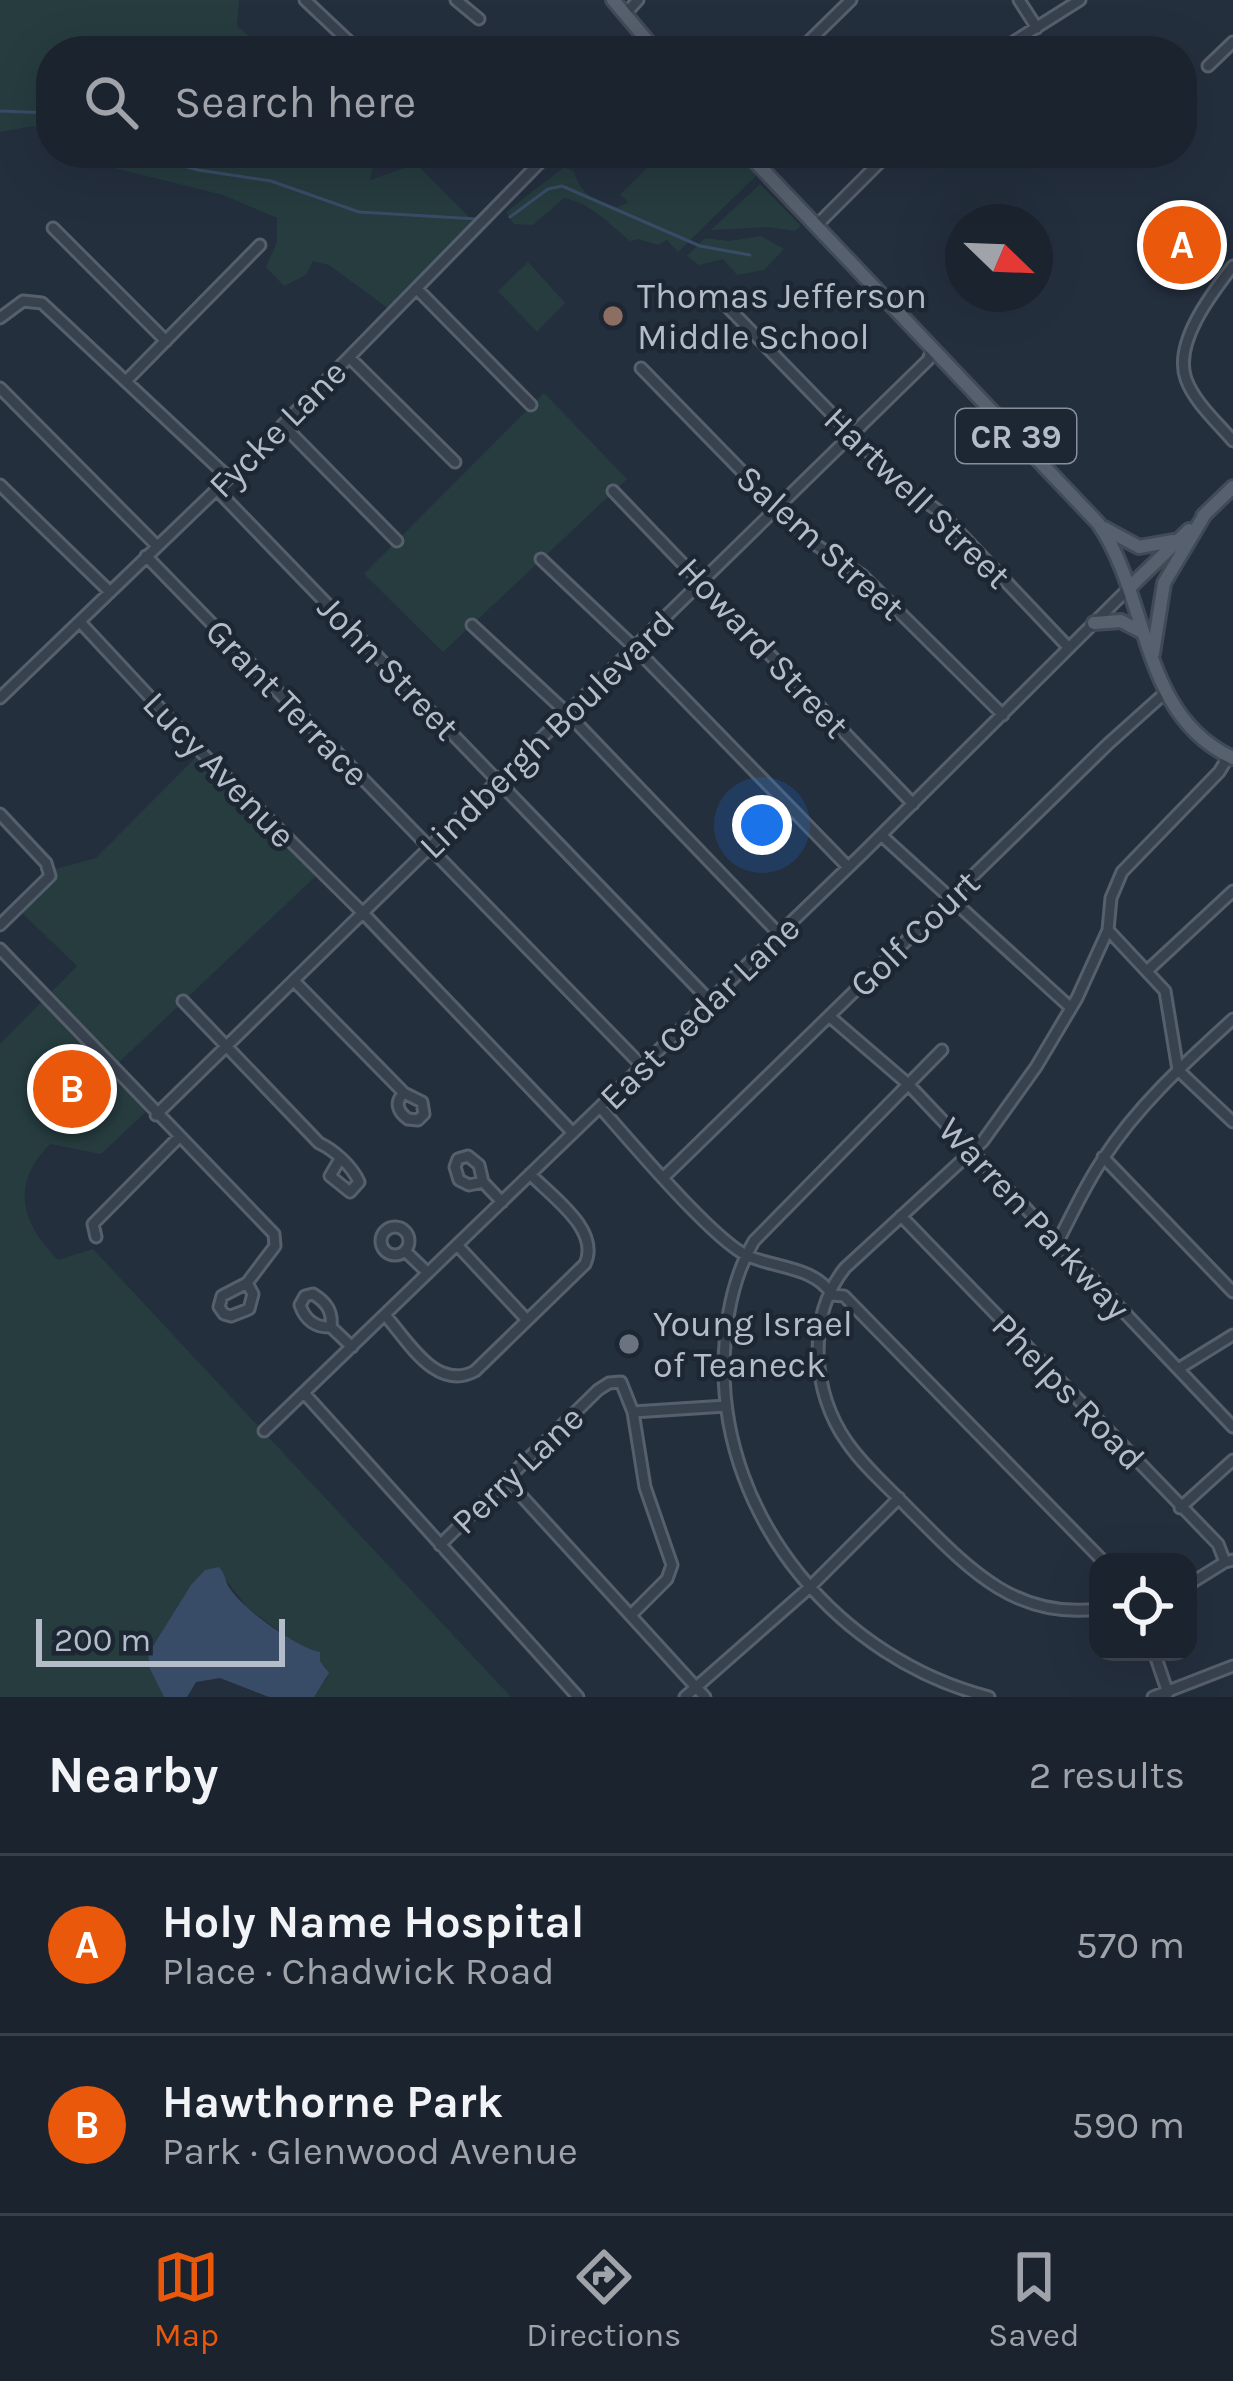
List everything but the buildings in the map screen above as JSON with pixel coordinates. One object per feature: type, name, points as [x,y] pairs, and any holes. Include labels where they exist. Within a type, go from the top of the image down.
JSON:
[{"type":"main road","points":[[613,0],[642,36]]},
{"type":"main road","name":"CR 39","points":[[762,168],[1101,527],[1112,543],[1166,692],[1195,733],[1231,757]]},
{"type":"main road","points":[[1129,588],[1233,487]]},
{"type":"main road","points":[[1153,660],[1164,583],[1205,514]]},
{"type":"main road","points":[[1101,527],[1142,548],[1180,538]]},
{"type":"main road","points":[[1094,623],[1121,621],[1143,633]]},
{"type":"street","points":[[305,0],[343,36]]},
{"type":"street","points":[[457,0],[479,19]]},
{"type":"street","points":[[626,13],[638,0]]},
{"type":"street","points":[[814,36],[851,0]]},
{"type":"street","points":[[1019,0],[1037,28]]},
{"type":"street","points":[[1024,36],[1080,0]]},
{"type":"street","points":[[1208,66],[1233,42]]},
{"type":"street","name":"Fycke Lane","points":[[0,698],[283,425],[534,168]]},
{"type":"street","points":[[817,225],[874,168]]},
{"type":"street","points":[[53,228],[166,341]]},
{"type":"street","points":[[127,380],[260,245]]},
{"type":"street","points":[[1233,266],[1187,343],[1183,361],[1192,391],[1233,441]]},
{"type":"street","points":[[417,289],[531,405]]},
{"type":"street","name":"Hartwell Street","points":[[716,295],[898,482],[940,512],[1070,648]]},
{"type":"street","points":[[0,318],[23,301],[36,300],[229,478]]},
{"type":"street","name":"Lindbergh Boulevard","points":[[157,1114],[928,360],[932,350]]},
{"type":"street","points":[[349,357],[455,462]]},
{"type":"street","name":"Salem Street","points":[[641,368],[810,541],[862,575],[1003,715]]},
{"type":"street","points":[[0,388],[157,546]]},
{"type":"street","points":[[283,425],[397,541]]},
{"type":"street","points":[[0,485],[110,592]]},
{"type":"street","name":"John Street","points":[[217,490],[710,1001]]},
{"type":"street","name":"Howard Street","points":[[614,491],[913,804]]},
{"type":"street","name":"Grant Terrace","points":[[146,556],[642,1066]]},
{"type":"street","points":[[542,559],[848,867]]},
{"type":"street","name":"East Cedar Lane","points":[[264,1431],[881,836],[1129,588]]},
{"type":"street","name":"Lucy Avenue","points":[[80,622],[573,1133]]},
{"type":"street","points":[[472,625],[567,713],[778,934]]},
{"type":"street","name":"Golf Court","points":[[664,1177],[1113,738],[1166,692]]},
{"type":"street","points":[[1089,1609],[1054,1609],[1000,1592],[969,1570],[857,1456],[828,1407],[818,1350],[821,1322],[844,1268],[974,1153],[1036,1067],[1071,1008],[1108,930],[1116,884],[1131,859],[1231,757]]},
{"type":"street","points":[[0,814],[49,868],[47,881],[0,925]]},
{"type":"street","points":[[881,836],[1071,1008]]},
{"type":"street","points":[[1148,970],[1233,891]]},
{"type":"street","points":[[1108,930],[1148,970],[1168,1000],[1178,1070],[1233,1122]]},
{"type":"street","points":[[0,949],[274,1234],[275,1246],[247,1282]]},
{"type":"street","points":[[294,981],[404,1093]]},
{"type":"street","points":[[183,1001],[340,1159]]},
{"type":"street","name":"Warren Parkway","points":[[829,1016],[908,1084],[1233,1426]]},
{"type":"street","points":[[1057,1243],[1103,1157],[1178,1070],[1233,1019]]},
{"type":"street","points":[[942,1050],[764,1228],[745,1255],[726,1329],[726,1406],[737,1460],[758,1511],[810,1587],[845,1623],[884,1652],[931,1677],[989,1697]]},
{"type":"street","points":[[600,1108],[745,1255],[811,1276],[825,1283],[832,1294],[844,1296],[1095,1553]]},
{"type":"street","points":[[96,1237],[93,1224],[179,1137]]},
{"type":"street","points":[[1103,1157],[1233,1292]]},
{"type":"street","points":[[385,1315],[431,1367],[452,1378],[475,1371],[585,1264],[590,1252],[585,1232],[530,1174]]},
{"type":"street","points":[[483,1182],[502,1202]]},
{"type":"street","name":"Phelps Road","points":[[901,1216],[1219,1544],[1229,1561]]},
{"type":"street","points":[[457,1245],[527,1320]]},
{"type":"street","points":[[405,1251],[428,1273]]},
{"type":"street","points":[[331,1327],[352,1347]]},
{"type":"street","points":[[1178,1369],[1233,1335]]},
{"type":"street","name":"Perry Lane","points":[[440,1545],[609,1383],[624,1384],[645,1487],[672,1565],[667,1579],[631,1615]]},
{"type":"street","points":[[304,1393],[578,1697]]},
{"type":"street","points":[[633,1412],[726,1406]]},
{"type":"street","points":[[1180,1508],[1233,1460]]},
{"type":"street","points":[[506,1479],[705,1697]]},
{"type":"street","points":[[685,1697],[810,1587],[899,1498]]},
{"type":"street","points":[[1197,1580],[1229,1561]]},
{"type":"street","points":[[1157,1661],[1168,1693]]},
{"type":"street","points":[[1153,1697],[1233,1666]]},
{"type":"green space","points":[[0,0],[239,0],[237,26],[249,36],[36,36],[36,128],[0,132]]},
{"type":"green space","points":[[114,168],[373,168],[370,180],[404,168],[420,168],[478,226],[393,312],[329,265],[313,261],[306,275],[284,286],[266,267],[277,242],[277,218],[223,195]]},
{"type":"green space","points":[[563,168],[574,172],[580,186],[603,203],[618,207],[628,202],[620,195],[647,168],[750,168],[757,175],[678,252],[667,240],[658,245],[630,241],[574,200],[564,198],[533,225],[514,224],[506,212]]},
{"type":"green space","points":[[760,184],[801,226],[795,231],[768,227],[711,230]]},
{"type":"green space","points":[[761,236],[784,249],[764,270],[737,275],[723,259],[699,265],[687,256],[705,238],[729,241]]},
{"type":"green space","points":[[528,262],[565,303],[537,332],[498,291]]},
{"type":"green space","points":[[544,393],[627,479],[443,652],[364,574]]},
{"type":"green space","points":[[201,752],[320,872],[113,1068],[150,1108],[101,1154],[50,1144],[29,1174],[25,1203],[29,1218],[58,1260],[93,1249],[511,1697],[312,1697],[327,1678],[326,1667],[247,1607],[226,1580],[191,1585],[148,1654],[164,1697],[0,1697],[0,1044],[77,966],[20,911],[41,873],[96,858]]},
{"type":"water","points":[[219,1567],[233,1593],[255,1614],[283,1635],[320,1652],[329,1673],[314,1697],[269,1697],[220,1678],[196,1682],[187,1697],[164,1697],[148,1654],[191,1585],[205,1570]]},
{"type":"waterway","points":[[0,111],[36,112]]},
{"type":"waterway","points":[[191,168],[271,181],[359,212],[477,219]]},
{"type":"waterway","points":[[510,217],[548,189],[562,186],[700,246],[750,255]]},
{"type":"place","name":"Holy Name Hospital","points":[[1182,245]]},
{"type":"place","name":"Thomas Jefferson Middle School","points":[[613,316]]},
{"type":"place","name":"Hawthorne Park","points":[[72,1089]]},
{"type":"place","name":"Young Israel of Teaneck","points":[[629,1344]]}]
